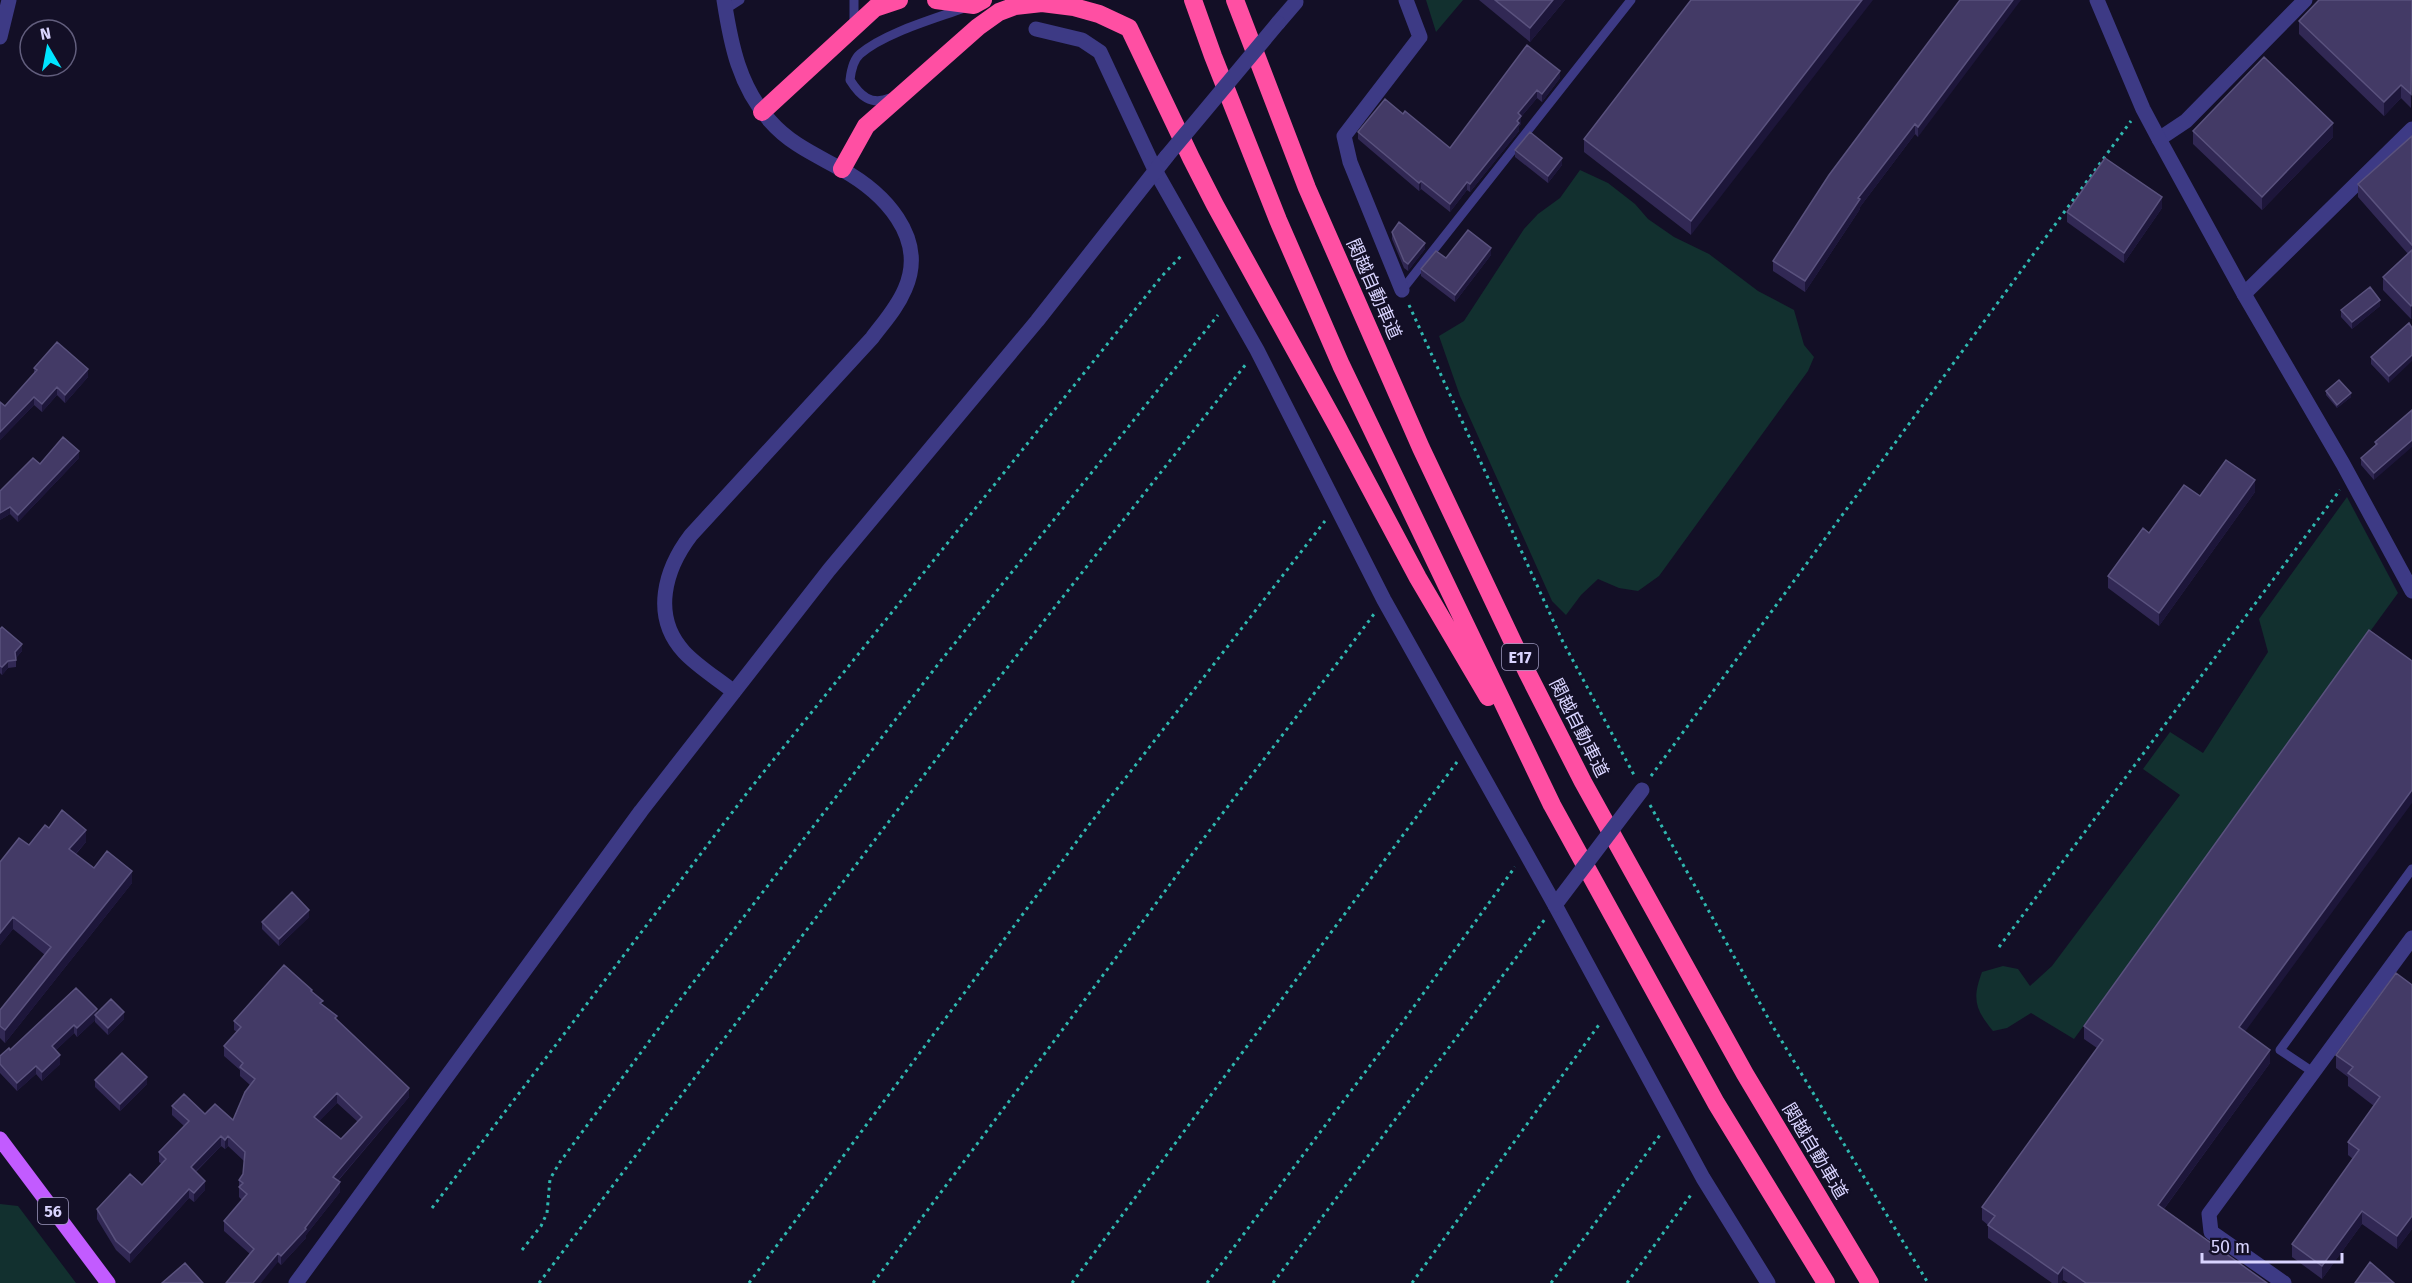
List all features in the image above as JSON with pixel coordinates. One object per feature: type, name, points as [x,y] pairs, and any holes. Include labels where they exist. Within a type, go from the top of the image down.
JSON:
[{"type":"highway","points":[[762,112],[874,8],[899,0]]},
{"type":"highway","points":[[936,0],[979,2]]},
{"type":"highway","name":"E17","points":[[1193,0],[1269,198],[1341,365],[1552,805],[1716,1103],[1826,1283]]},
{"type":"highway","name":"関越自動車道","points":[[1235,0],[1307,188],[1421,448],[1527,672],[1583,782],[1739,1064],[1870,1283]]},
{"type":"highway","points":[[842,169],[866,126],[978,27],[999,12],[1016,6],[1042,3],[1074,7],[1099,14],[1129,28],[1191,158],[1418,578],[1552,805]]},
{"type":"main road","name":"56","points":[[0,1139],[108,1283]]},
{"type":"street","points":[[0,37],[9,0]]},
{"type":"street","points":[[1402,290],[1350,162],[1344,136],[1420,37],[1406,0]]},
{"type":"street","points":[[2097,0],[2143,110],[2412,591]]},
{"type":"street","points":[[2159,139],[2186,121],[2306,0]]},
{"type":"street","points":[[296,1283],[641,811],[829,570],[1037,321],[1167,156],[1296,1]]},
{"type":"street","points":[[725,5],[735,61],[746,86],[762,112],[812,155],[842,169],[888,203],[903,226],[911,259],[906,288],[895,308],[872,338],[691,535],[681,549],[666,587],[664,614],[670,633],[684,652],[734,692]]},
{"type":"street","points":[[1036,29],[1082,40],[1100,52],[1156,172],[1257,351],[1384,600],[1555,904],[1703,1178],[1768,1283]]},
{"type":"street","points":[[2244,294],[2412,129]]},
{"type":"street","points":[[1555,904],[1642,790]]},
{"type":"street","points":[[2284,1283],[2211,1232],[2209,1214],[2412,938]]},
{"type":"lane","points":[[725,5],[741,0]]},
{"type":"lane","points":[[854,0],[854,28]]},
{"type":"lane","points":[[1402,290],[1631,0]]},
{"type":"lane","points":[[901,94],[883,101],[867,99],[858,93],[850,80],[852,69],[859,55],[891,36],[979,2]]},
{"type":"lane","points":[[2313,1072],[2280,1050],[2412,869]]},
{"type":"path","points":[[1642,790],[2135,115],[2143,110]]},
{"type":"path","points":[[432,1208],[750,789],[1162,276],[1195,242]]},
{"type":"path","points":[[1402,290],[1562,640],[1772,1025],[1928,1283]]},
{"type":"path","points":[[522,1250],[542,1226],[547,1213],[550,1179],[560,1162],[679,1001],[939,663],[1215,318],[1230,303]]},
{"type":"path","points":[[539,1283],[966,720],[1257,351]]},
{"type":"path","points":[[1999,947],[2350,477]]},
{"type":"path","points":[[749,1283],[1089,825],[1336,505]]},
{"type":"path","points":[[873,1283],[1384,600]]},
{"type":"path","points":[[1072,1283],[1467,748]]},
{"type":"path","points":[[1207,1283],[1399,1027],[1526,852]]},
{"type":"path","points":[[1273,1283],[1555,904]]},
{"type":"path","points":[[1412,1283],[1610,1008]]},
{"type":"path","points":[[1551,1283],[1671,1119]]},
{"type":"path","points":[[1627,1283],[1703,1178]]},
{"type":"green space","points":[[1426,0],[1463,0],[1436,32]]},
{"type":"green space","points":[[1580,170],[1608,183],[1635,204],[1648,219],[1674,237],[1709,254],[1758,291],[1794,310],[1804,345],[1814,357],[1808,371],[1659,576],[1638,591],[1619,588],[1598,579],[1581,595],[1566,615],[1552,601],[1460,396],[1439,336],[1464,321],[1524,229],[1538,214],[1560,198]]},
{"type":"green space","points":[[2347,497],[2398,593],[2074,1039],[2031,1013],[2007,1028],[1993,1031],[1982,1016],[1977,1003],[1977,990],[1982,972],[2003,966],[2018,969],[2030,986],[2052,966],[2180,795],[2143,769],[2170,732],[2203,753],[2268,652],[2259,619]]},
{"type":"green space","points":[[0,1204],[18,1206],[76,1283],[0,1283]]},
{"type":"building","points":[[1495,0],[1553,0],[1530,28]]},
{"type":"building","points":[[1691,0],[1862,0],[1691,221],[1584,139]]},
{"type":"building","points":[[1960,0],[2013,0],[1918,127],[1915,124],[1858,198],[1860,199],[1805,281],[1773,261],[1829,175]]},
{"type":"building","points":[[2319,0],[2412,0],[2411,94],[2401,85],[2384,102],[2299,21]]},
{"type":"building","points":[[1527,45],[1560,71],[1542,94],[1537,90],[1518,113],[1521,116],[1517,121],[1519,123],[1470,184],[1467,182],[1450,204],[1421,181],[1419,183],[1358,132],[1385,99],[1403,114],[1405,111],[1450,148]]},
{"type":"building","points":[[2264,57],[2333,123],[2262,197],[2193,131]]},
{"type":"building","points":[[1530,132],[1562,158],[1548,176],[1515,150]]},
{"type":"building","points":[[2412,136],[2412,245],[2358,184]]},
{"type":"building","points":[[2105,158],[2162,197],[2124,253],[2067,212]]},
{"type":"building","points":[[1399,222],[1425,243],[1408,264],[1404,261],[1392,232]]},
{"type":"building","points":[[1468,230],[1491,248],[1455,295],[1421,269],[1436,251],[1446,258]]},
{"type":"building","points":[[2412,250],[2412,305],[2411,306],[2383,277]]},
{"type":"building","points":[[2370,287],[2380,300],[2352,322],[2341,310]]},
{"type":"building","points":[[2409,323],[2412,328],[2412,355],[2389,376],[2371,357]]},
{"type":"building","points":[[57,342],[88,369],[65,395],[57,387],[42,404],[34,397],[0,432],[0,402],[5,406],[37,370],[34,368]]},
{"type":"building","points":[[2339,380],[2351,393],[2337,405],[2326,391]]},
{"type":"building","points":[[2412,410],[2412,440],[2374,473],[2361,458],[2377,444],[2375,442]]},
{"type":"building","points":[[63,437],[79,451],[18,515],[10,507],[0,513],[0,491],[33,458],[40,464]]},
{"type":"building","points":[[2226,460],[2255,480],[2159,613],[2108,576],[2143,528],[2149,533],[2184,485],[2200,496]]},
{"type":"building","points":[[2,627],[22,644],[15,652],[16,660],[8,661],[2,667],[0,666],[0,629]]},
{"type":"building","points":[[2369,630],[2412,661],[2412,790],[2239,1027],[2270,1050],[2158,1205],[2267,1283],[2086,1283],[2063,1267],[2058,1274],[1988,1225],[1995,1216],[1982,1207],[2103,1040],[2084,1026]]},
{"type":"building","points":[[62,810],[86,830],[69,849],[94,868],[107,851],[132,871],[5,1030],[0,1026],[0,1010],[51,947],[13,917],[0,933],[0,862],[19,838],[29,845],[45,825],[49,828]]},
{"type":"building","points":[[292,892],[309,910],[279,939],[262,922]]},
{"type":"building","points":[[284,965],[323,1001],[320,1003],[337,1016],[335,1018],[409,1088],[333,1177],[340,1182],[306,1229],[281,1256],[278,1253],[253,1283],[226,1283],[254,1249],[224,1221],[247,1194],[239,1187],[243,1183],[239,1180],[243,1174],[245,1152],[228,1136],[225,1140],[221,1136],[191,1167],[205,1181],[194,1193],[189,1189],[130,1253],[116,1241],[97,1209],[130,1174],[142,1185],[166,1159],[159,1152],[189,1121],[172,1106],[184,1094],[205,1114],[215,1104],[233,1120],[245,1092],[255,1079],[240,1067],[243,1063],[224,1046],[241,1027],[234,1021]],"holes":[[[337,1093],[362,1117],[341,1139],[314,1117]]]},
{"type":"building","points":[[2396,973],[2412,985],[2412,1216],[2397,1236],[2362,1211],[2322,1266],[2292,1244],[2359,1150],[2348,1142],[2380,1097],[2348,1073],[2353,1067],[2336,1055]]},
{"type":"building","points":[[76,988],[97,1009],[77,1028],[74,1025],[52,1046],[60,1055],[42,1072],[36,1066],[17,1083],[0,1064],[0,1056],[9,1048],[10,1050]]},
{"type":"building","points":[[111,999],[124,1012],[108,1028],[95,1015]]},
{"type":"building","points":[[122,1053],[147,1077],[120,1104],[95,1080]]},
{"type":"building","points":[[2370,1262],[2394,1283],[2355,1283]]},
{"type":"building","points":[[185,1263],[203,1283],[162,1283]]}]
